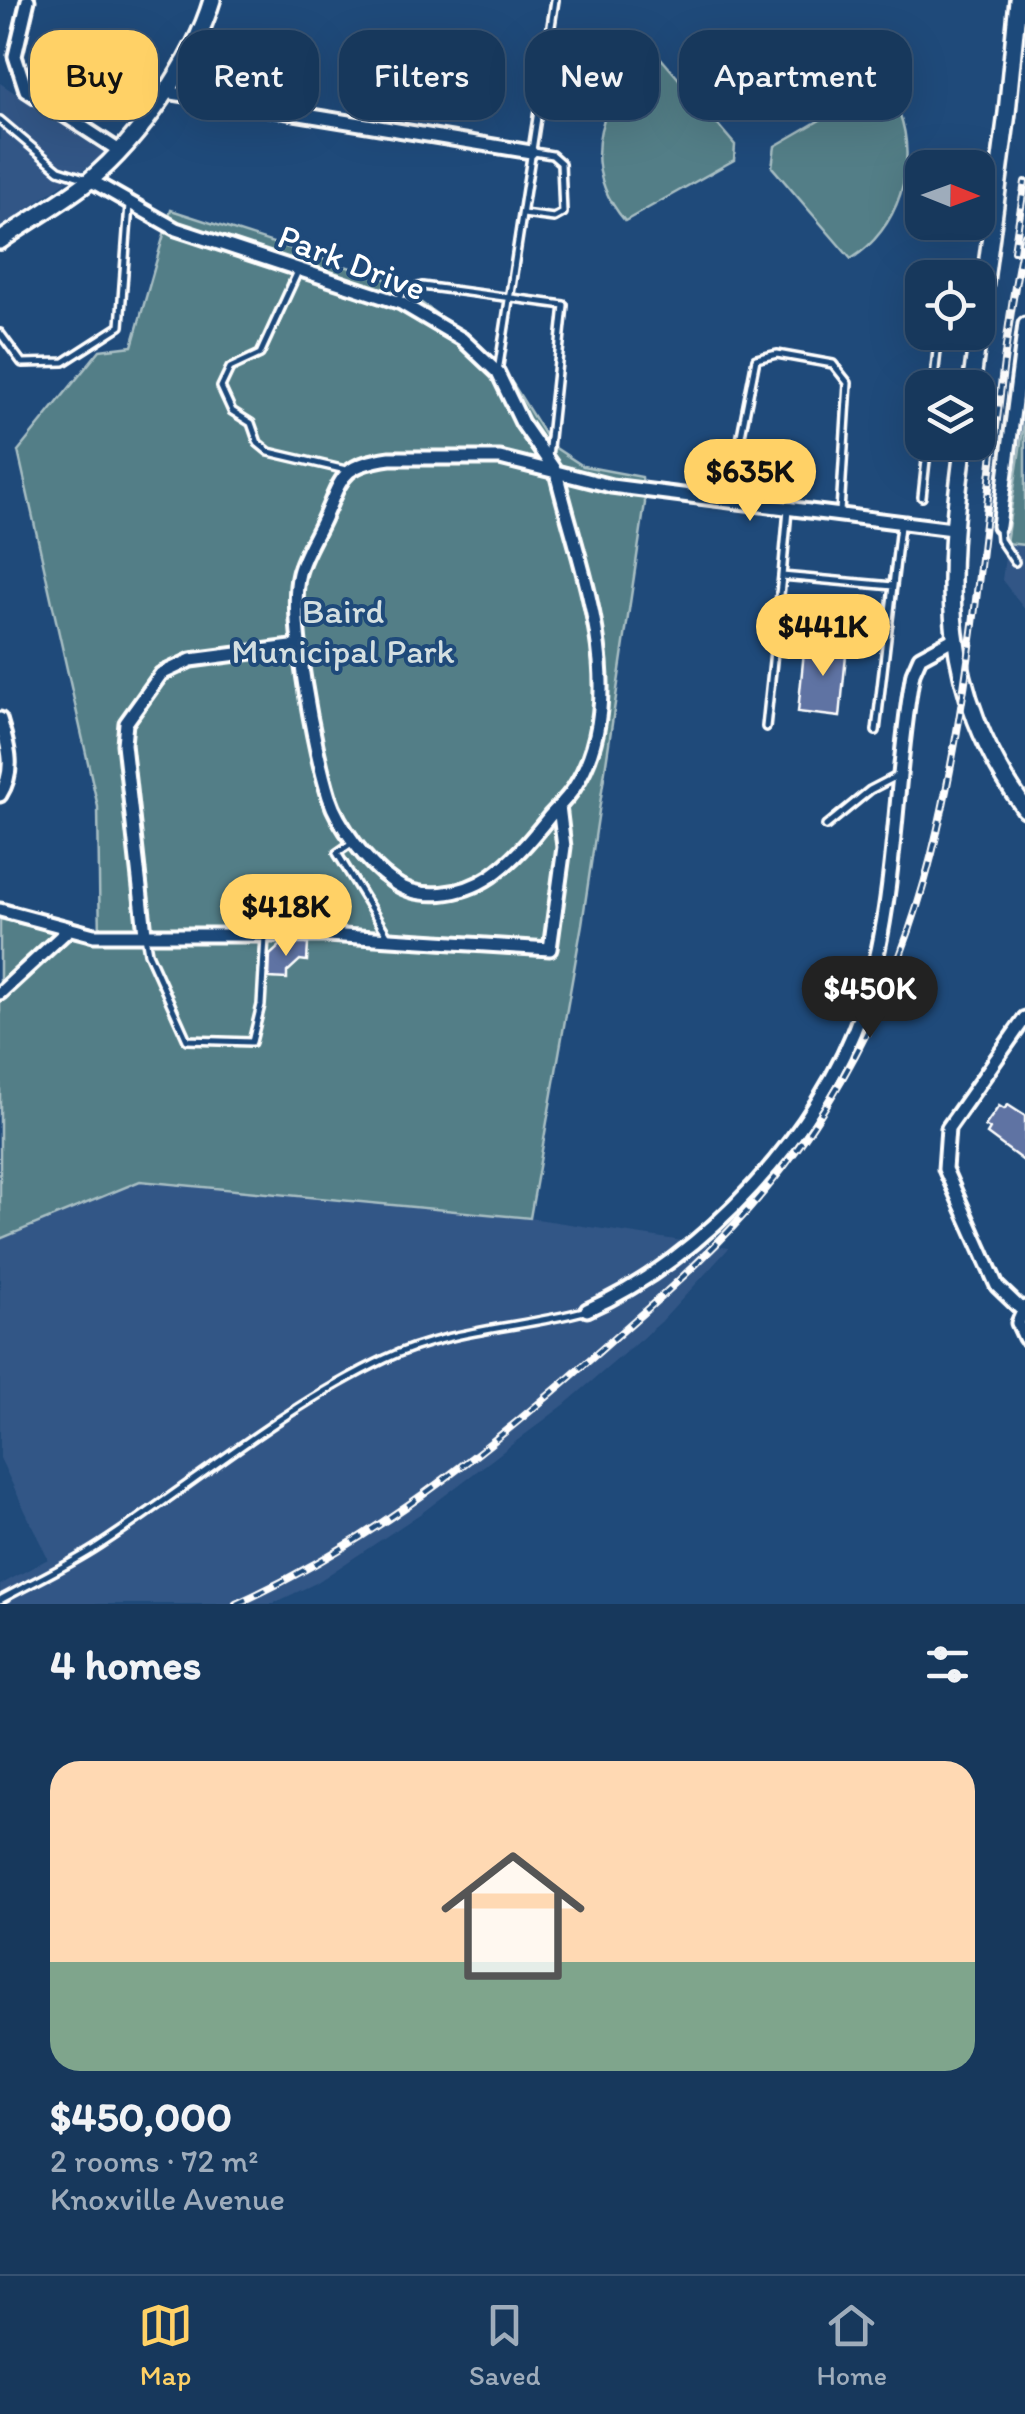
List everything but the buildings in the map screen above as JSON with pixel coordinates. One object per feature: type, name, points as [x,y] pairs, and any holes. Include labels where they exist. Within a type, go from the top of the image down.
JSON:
[{"type":"street","points":[[28,0],[15,56],[26,90],[118,150]]},
{"type":"street","points":[[0,242],[90,180],[118,150],[166,92],[212,0]]},
{"type":"street","points":[[986,260],[1018,0]]},
{"type":"street","points":[[166,92],[531,152]]},
{"type":"street","name":"Park Drive","points":[[90,180],[176,228],[396,302],[462,339],[498,373],[522,423],[556,472]]},
{"type":"street","points":[[998,526],[1025,324]]},
{"type":"street","points":[[556,472],[596,637],[601,677],[598,714],[588,756],[574,788],[503,868],[461,891],[414,893],[394,884],[355,840],[330,800],[299,646],[299,574],[342,478],[359,462],[390,458],[500,458],[556,472],[612,486],[952,529]]},
{"type":"street","points":[[962,460],[949,591],[953,639],[982,737],[1025,808]]},
{"type":"street","points":[[587,1310],[632,1290],[690,1250],[760,1179],[816,1101],[862,1010],[882,922],[913,673],[920,657],[953,639]]},
{"type":"street","points":[[145,933],[124,744],[126,723],[162,674],[176,667],[192,660],[299,646]]},
{"type":"street","points":[[0,719],[10,762],[9,780],[0,796]]},
{"type":"street","points":[[0,910],[94,935],[266,934],[550,949],[564,846],[559,806]]},
{"type":"street","points":[[0,993],[69,929]]},
{"type":"street","points":[[1025,1018],[948,1128],[945,1142],[946,1169],[997,1286],[1024,1309],[1018,1323],[1025,1338]]},
{"type":"lane","points":[[498,373],[555,0]]},
{"type":"lane","points":[[0,120],[58,170],[90,180]]},
{"type":"lane","points":[[523,214],[554,218],[563,213],[561,163],[552,154],[531,152]]},
{"type":"lane","points":[[0,333],[22,363],[64,362],[120,326],[129,202]]},
{"type":"lane","points":[[299,269],[260,354],[230,368],[221,387],[232,412],[251,423],[258,443],[268,452],[350,471]]},
{"type":"lane","points":[[396,302],[404,291],[422,286],[564,305],[547,460]]},
{"type":"lane","points":[[735,502],[736,461],[756,360],[777,354],[833,364],[848,383],[840,515]]},
{"type":"lane","points":[[922,498],[926,460]]},
{"type":"lane","points":[[766,728],[788,508]]},
{"type":"lane","points":[[876,731],[900,522]]},
{"type":"lane","points":[[998,526],[1000,540],[1014,562]]},
{"type":"lane","points":[[782,576],[893,586]]},
{"type":"lane","points":[[778,612],[888,624]]},
{"type":"lane","points":[[826,826],[870,790],[899,774]]},
{"type":"lane","points":[[355,840],[337,853],[391,941]]},
{"type":"lane","points":[[145,933],[148,953],[187,1040],[252,1042],[261,1005],[266,934]]},
{"type":"lane","points":[[0,1600],[97,1547],[242,1444],[388,1357],[472,1333],[535,1324],[587,1310]]},
{"type":"shaded area","points":[[0,83],[30,103],[30,120],[55,120],[106,154],[0,228]]},
{"type":"shaded area","points":[[1025,399],[1025,610],[1002,580]]},
{"type":"shaded area","points":[[140,1181],[530,1218],[729,1248],[661,1322],[564,1405],[423,1512],[316,1583],[272,1604],[0,1604],[0,1585],[48,1559],[0,1458],[0,1239]]},
{"type":"green space","points":[[659,56],[679,79],[679,120],[714,120],[735,145],[734,160],[625,221],[601,176],[604,120],[659,120]]},
{"type":"green space","points":[[820,120],[901,120],[907,150],[900,194],[892,214],[867,247],[851,259],[772,167],[775,146]]},
{"type":"green space","name":"Baird Municipal Park","points":[[171,210],[391,281],[482,347],[513,384],[551,445],[583,466],[642,477],[645,503],[582,924],[530,1218],[140,1181],[0,1239],[0,919],[100,942],[98,807],[18,451],[100,350],[132,346]]},
{"type":"green space","points":[[1025,415],[1025,545],[1006,543]]},
{"type":"railway","points":[[1014,251],[1025,182]]},
{"type":"railway","points":[[236,1604],[370,1531],[452,1473],[570,1377],[684,1275],[748,1210],[814,1124],[842,1079],[890,982],[909,932],[948,782],[977,594],[1006,343],[1025,235]]}]
